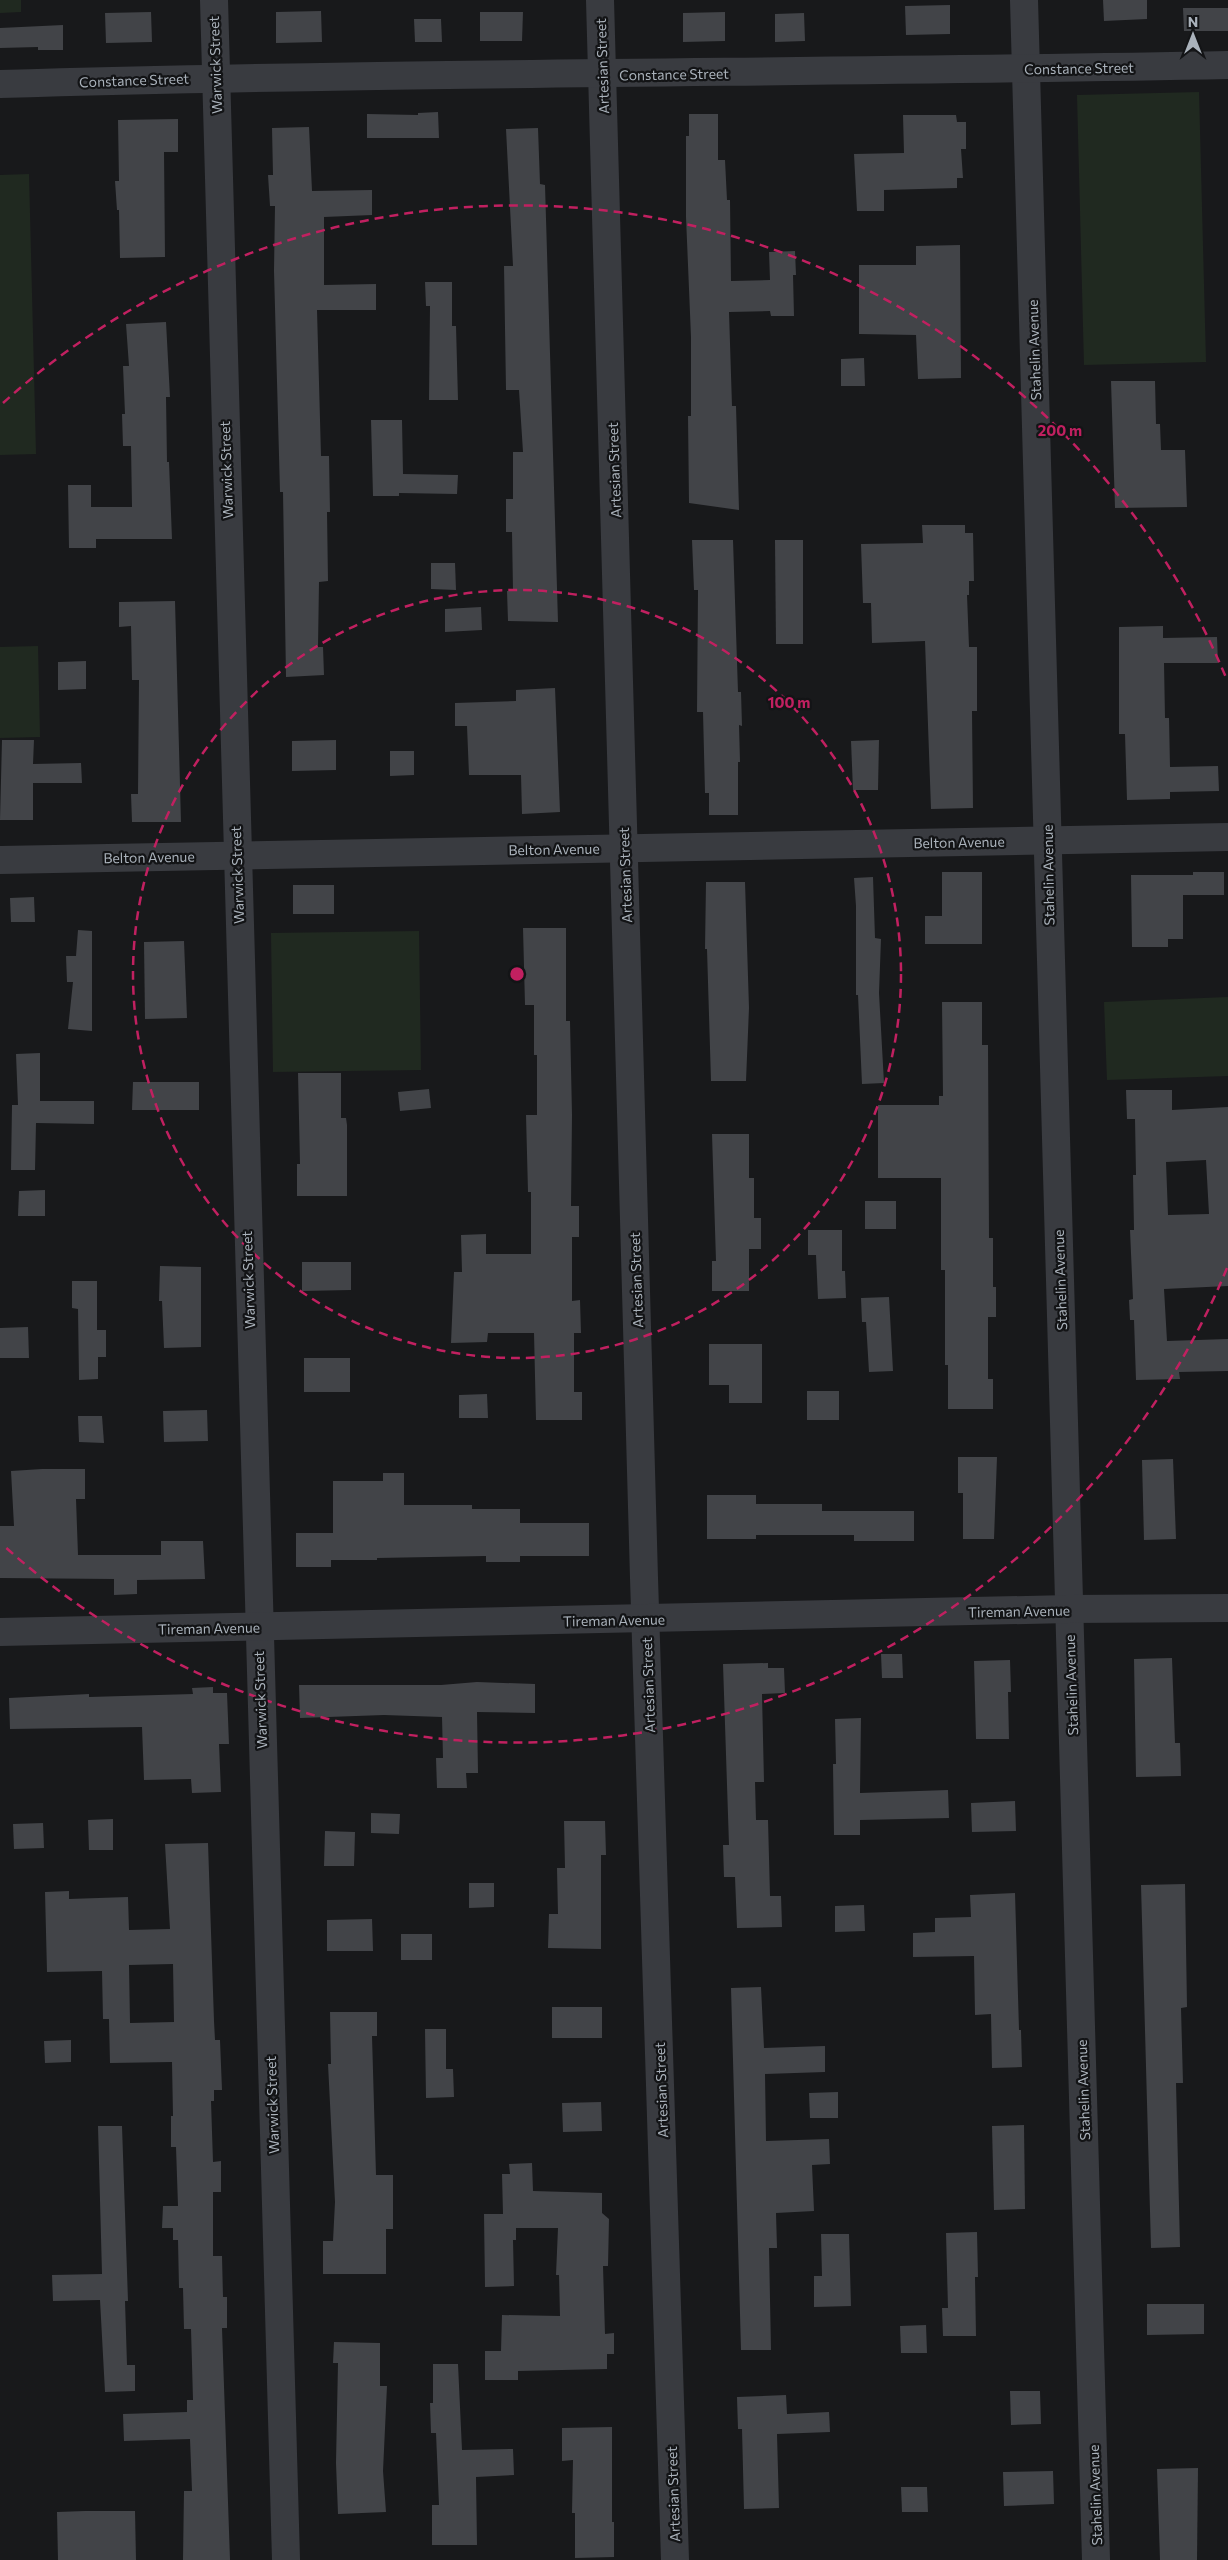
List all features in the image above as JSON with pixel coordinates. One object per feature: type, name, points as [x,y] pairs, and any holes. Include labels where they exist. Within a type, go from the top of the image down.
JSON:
[{"type":"street","name":"Warwick Street","points":[[214,0],[236,854],[286,2560]]},
{"type":"street","name":"Artesian Street","points":[[600,0],[675,2560]]},
{"type":"street","name":"Stahelin Avenue","points":[[1024,0],[1096,2560]]},
{"type":"street","name":"Constance Street","points":[[0,84],[216,78],[602,75],[1228,65]]},
{"type":"street","name":"Belton Avenue","points":[[0,860],[236,854],[1228,837]]},
{"type":"street","name":"Tireman Avenue","points":[[0,1632],[1069,1609],[1228,1608]]},
{"type":"shaded area","points":[[0,0],[21,0],[21,12],[0,13]]},
{"type":"shaded area","points":[[1199,92],[1206,362],[1084,365],[1077,95]]},
{"type":"shaded area","points":[[29,174],[36,454],[0,455],[0,175]]},
{"type":"shaded area","points":[[38,646],[40,737],[0,738],[0,647]]},
{"type":"shaded area","points":[[419,931],[421,1070],[273,1072],[271,933]]},
{"type":"shaded area","points":[[1228,997],[1228,1076],[1107,1080],[1104,1002]]},
{"type":"building","points":[[1103,0],[1147,0],[1147,19],[1104,21]]},
{"type":"building","points":[[950,5],[950,34],[906,35],[905,6]]},
{"type":"building","points":[[1183,8],[1228,8],[1228,31],[1184,31]]},
{"type":"building","points":[[321,11],[322,42],[276,43],[276,12]]},
{"type":"building","points":[[151,12],[152,42],[106,43],[105,13]]},
{"type":"building","points":[[480,12],[523,12],[522,41],[480,41]]},
{"type":"building","points":[[725,12],[725,41],[683,42],[683,13]]},
{"type":"building","points":[[804,13],[805,41],[775,42],[775,14]]},
{"type":"building","points":[[414,19],[441,19],[442,42],[415,42]]},
{"type":"building","points":[[63,25],[63,50],[38,50],[38,47],[0,48],[0,28]]},
{"type":"building","points":[[438,112],[439,138],[367,138],[367,114],[418,115],[418,113]]},
{"type":"building","points":[[689,114],[718,114],[718,160],[725,160],[727,200],[730,200],[731,281],[770,280],[769,252],[795,251],[796,275],[793,275],[794,316],[771,316],[770,311],[729,312],[732,406],[736,406],[739,510],[689,503],[688,416],[691,416],[691,337],[686,217],[686,136],[689,136]]},
{"type":"building","points":[[903,115],[956,115],[957,122],[966,122],[966,149],[961,149],[963,178],[957,178],[957,188],[884,190],[884,211],[857,211],[854,154],[904,153]]},
{"type":"building","points":[[178,119],[178,152],[164,152],[165,257],[120,258],[119,210],[117,210],[115,181],[119,181],[118,120]]},
{"type":"building","points":[[309,127],[312,191],[372,190],[372,215],[324,217],[324,285],[376,284],[376,310],[317,310],[321,456],[329,456],[330,512],[327,512],[328,581],[319,582],[318,647],[323,647],[324,675],[286,677],[283,492],[280,492],[274,271],[275,206],[270,206],[268,175],[273,175],[272,128]]},
{"type":"building","points":[[538,128],[540,184],[545,185],[558,622],[508,621],[507,591],[513,591],[512,532],[506,532],[506,499],[513,499],[513,452],[523,452],[519,390],[506,390],[504,266],[513,266],[506,129]]},
{"type":"building","points":[[960,245],[961,378],[918,379],[916,335],[859,334],[859,265],[916,265],[916,246]]},
{"type":"building","points":[[425,282],[452,282],[452,326],[456,326],[458,400],[429,400],[430,306],[426,306]]},
{"type":"building","points":[[166,322],[170,397],[166,397],[167,462],[169,462],[172,539],[96,539],[96,548],[69,548],[68,485],[91,485],[91,507],[132,507],[131,446],[123,446],[122,414],[125,414],[123,366],[129,366],[126,324]]},
{"type":"building","points":[[864,358],[865,386],[841,386],[841,359]]},
{"type":"building","points":[[1111,381],[1155,381],[1156,424],[1160,424],[1161,450],[1185,450],[1187,507],[1115,508]]},
{"type":"building","points":[[371,420],[402,420],[403,474],[458,475],[457,494],[399,493],[399,496],[373,496]]},
{"type":"building","points":[[922,525],[965,525],[965,533],[973,533],[974,581],[969,581],[969,595],[967,595],[969,647],[977,647],[977,711],[972,711],[973,808],[931,809],[925,641],[872,643],[871,603],[863,603],[861,544],[923,543]]},
{"type":"building","points":[[692,540],[733,540],[738,692],[741,692],[742,726],[739,725],[738,815],[709,815],[709,793],[705,793],[703,712],[697,712],[698,590],[694,590]]},
{"type":"building","points":[[775,540],[803,540],[803,644],[776,644]]},
{"type":"building","points":[[431,563],[455,563],[456,590],[431,589]]},
{"type":"building","points":[[175,601],[181,822],[132,822],[131,794],[138,794],[139,680],[132,680],[131,626],[119,627],[119,602]]},
{"type":"building","points":[[481,607],[482,630],[445,632],[445,609]]},
{"type":"building","points":[[1163,626],[1163,638],[1217,637],[1218,663],[1164,663],[1165,718],[1169,718],[1170,767],[1218,766],[1219,791],[1170,792],[1170,799],[1127,800],[1125,734],[1119,734],[1119,627]]},
{"type":"building","points":[[86,661],[86,689],[58,690],[58,662]]},
{"type":"building","points":[[555,688],[560,812],[522,814],[521,775],[469,775],[467,726],[455,726],[455,703],[516,701],[516,690]]},
{"type":"building","points":[[2,740],[34,740],[33,764],[81,763],[82,783],[33,783],[33,820],[0,820]]},
{"type":"building","points":[[336,740],[336,770],[292,771],[292,741]]},
{"type":"building","points":[[879,740],[878,790],[853,790],[851,741]]},
{"type":"building","points":[[390,751],[414,751],[414,775],[390,776]]},
{"type":"building","points":[[942,872],[982,872],[982,944],[925,944],[925,916],[942,916]]},
{"type":"building","points":[[1193,872],[1224,872],[1224,895],[1183,895],[1183,939],[1168,939],[1168,947],[1132,947],[1131,875],[1193,875]]},
{"type":"building","points":[[873,877],[875,938],[881,939],[879,993],[884,1083],[862,1084],[858,995],[856,995],[856,906],[854,878]]},
{"type":"building","points":[[706,882],[745,882],[749,1008],[746,1081],[711,1081],[707,949],[705,949]]},
{"type":"building","points":[[293,885],[334,885],[334,914],[293,914]]},
{"type":"building","points":[[34,897],[35,922],[11,922],[10,898]]},
{"type":"building","points":[[523,928],[566,928],[566,1021],[570,1021],[572,1115],[571,1206],[579,1206],[579,1237],[572,1237],[572,1301],[580,1300],[581,1333],[574,1333],[574,1392],[582,1392],[582,1420],[536,1420],[534,1333],[488,1333],[487,1342],[451,1343],[454,1272],[462,1272],[461,1235],[486,1234],[486,1254],[531,1254],[531,1192],[528,1192],[526,1115],[537,1115],[537,1055],[534,1055],[534,1005],[525,1005]]},
{"type":"building","points":[[78,930],[92,931],[92,1031],[68,1029],[73,982],[67,982],[66,956],[76,956]]},
{"type":"building","points":[[184,941],[187,1018],[145,1019],[144,942]]},
{"type":"building","points":[[942,1002],[982,1002],[982,1045],[988,1045],[989,1238],[993,1238],[993,1287],[996,1287],[996,1317],[988,1317],[988,1379],[993,1379],[993,1409],[948,1409],[948,1365],[945,1365],[945,1270],[941,1270],[941,1178],[878,1178],[878,1105],[939,1105],[939,1096],[943,1096]]},
{"type":"building","points":[[40,1053],[40,1101],[94,1101],[94,1124],[36,1123],[35,1170],[11,1170],[12,1105],[18,1105],[16,1054]]},
{"type":"building","points":[[298,1073],[341,1073],[341,1118],[346,1118],[347,1125],[347,1196],[297,1196],[297,1164],[300,1164]]},
{"type":"building","points":[[133,1082],[199,1082],[199,1110],[132,1110]]},
{"type":"building","points":[[429,1089],[431,1108],[400,1111],[398,1092]]},
{"type":"building","points":[[1126,1090],[1172,1090],[1172,1110],[1228,1107],[1228,1286],[1164,1289],[1167,1341],[1228,1339],[1228,1371],[1179,1372],[1180,1379],[1136,1380],[1134,1320],[1130,1320],[1129,1300],[1133,1299],[1130,1230],[1134,1230],[1133,1175],[1136,1175],[1135,1119],[1127,1119]],"holes":[[[1206,1160],[1209,1214],[1168,1215],[1166,1162]]]},
{"type":"building","points":[[712,1134],[749,1134],[749,1178],[754,1178],[754,1218],[761,1218],[761,1249],[749,1249],[749,1291],[712,1291],[712,1261],[716,1261]]},
{"type":"building","points":[[45,1190],[45,1216],[18,1216],[19,1191]]},
{"type":"building","points":[[865,1201],[896,1201],[896,1229],[865,1229]]},
{"type":"building","points":[[808,1230],[842,1230],[842,1271],[845,1271],[846,1298],[818,1299],[816,1255],[808,1255]]},
{"type":"building","points":[[302,1262],[351,1262],[351,1290],[302,1291]]},
{"type":"building","points":[[160,1266],[201,1267],[201,1347],[164,1348],[162,1301],[159,1301]]},
{"type":"building","points":[[72,1281],[97,1281],[97,1330],[106,1330],[106,1357],[98,1357],[98,1379],[79,1380],[78,1309],[72,1308]]},
{"type":"building","points":[[889,1297],[893,1371],[869,1372],[866,1322],[862,1322],[861,1298]]},
{"type":"building","points":[[28,1327],[29,1358],[0,1358],[0,1328]]},
{"type":"building","points":[[709,1344],[762,1344],[762,1403],[729,1403],[729,1385],[709,1385]]},
{"type":"building","points":[[304,1358],[350,1358],[350,1392],[304,1392]]},
{"type":"building","points":[[807,1391],[839,1391],[839,1420],[807,1420]]},
{"type":"building","points":[[487,1394],[488,1418],[459,1418],[459,1395]]},
{"type":"building","points":[[207,1410],[208,1441],[164,1442],[163,1411]]},
{"type":"building","points":[[78,1416],[102,1416],[104,1443],[79,1442]]},
{"type":"building","points":[[958,1457],[997,1457],[994,1539],[963,1539],[963,1493],[958,1493]]},
{"type":"building","points":[[1173,1459],[1176,1539],[1144,1540],[1142,1460]]},
{"type":"building","points":[[85,1469],[85,1499],[76,1499],[78,1555],[161,1555],[161,1541],[203,1541],[205,1579],[137,1580],[137,1594],[114,1595],[114,1579],[0,1578],[0,1526],[14,1526],[11,1471]]},
{"type":"building","points":[[383,1473],[404,1473],[404,1505],[472,1505],[472,1509],[520,1509],[520,1523],[589,1523],[589,1556],[520,1556],[520,1562],[486,1562],[486,1556],[377,1558],[377,1560],[331,1560],[331,1567],[296,1567],[296,1533],[333,1533],[333,1481],[383,1481]]},
{"type":"building","points":[[707,1495],[756,1495],[756,1504],[822,1504],[822,1511],[914,1511],[914,1541],[854,1541],[854,1535],[756,1535],[756,1539],[707,1539]]},
{"type":"building","points":[[881,1654],[902,1654],[903,1678],[882,1678]]},
{"type":"building","points":[[1172,1658],[1175,1743],[1180,1743],[1181,1776],[1136,1777],[1134,1659]]},
{"type":"building","points":[[1010,1660],[1011,1692],[1008,1692],[1009,1739],[976,1739],[974,1661]]},
{"type":"building","points":[[768,1663],[768,1668],[784,1668],[785,1693],[762,1694],[764,1782],[755,1782],[756,1820],[768,1820],[770,1896],[781,1896],[782,1927],[737,1928],[735,1877],[724,1877],[723,1845],[729,1845],[723,1664]]},
{"type":"building","points":[[477,1682],[535,1684],[535,1713],[477,1712],[478,1773],[466,1773],[467,1788],[437,1788],[436,1758],[443,1758],[442,1717],[384,1715],[300,1718],[299,1685],[441,1685]]},
{"type":"building","points":[[213,1687],[213,1693],[227,1693],[229,1744],[219,1744],[221,1792],[192,1793],[191,1779],[144,1780],[142,1727],[10,1729],[9,1698],[89,1694],[89,1697],[193,1694],[192,1688]]},
{"type":"building","points":[[861,1718],[860,1793],[948,1790],[949,1818],[860,1820],[860,1835],[834,1835],[833,1764],[836,1764],[835,1719]]},
{"type":"building","points":[[1015,1801],[1016,1831],[972,1832],[971,1803]]},
{"type":"building","points":[[371,1813],[400,1814],[399,1834],[371,1833]]},
{"type":"building","points":[[113,1819],[113,1850],[89,1850],[88,1820]]},
{"type":"building","points":[[564,1821],[605,1821],[606,1855],[601,1855],[601,1949],[548,1948],[549,1914],[558,1914],[557,1868],[565,1868]]},
{"type":"building","points":[[43,1823],[44,1848],[14,1849],[13,1824]]},
{"type":"building","points":[[325,1831],[355,1832],[354,1866],[324,1866]]},
{"type":"building","points":[[208,1843],[215,2040],[220,2040],[222,2090],[214,2090],[214,2101],[211,2101],[213,2162],[221,2161],[221,2192],[213,2192],[213,2256],[222,2256],[223,2297],[227,2297],[227,2328],[222,2328],[230,2560],[183,2560],[184,2491],[192,2491],[190,2439],[124,2441],[123,2414],[187,2412],[187,2400],[193,2400],[191,2329],[184,2329],[183,2288],[179,2288],[178,2240],[173,2240],[173,2228],[162,2228],[163,2206],[178,2206],[176,2147],[171,2147],[171,2116],[173,2116],[172,2062],[110,2063],[109,2019],[103,2019],[102,1971],[47,1972],[45,1892],[69,1891],[69,1899],[128,1897],[129,1930],[170,1929],[165,1844]],"holes":[[[173,1964],[174,2022],[130,2023],[129,1965]]]},
{"type":"building","points":[[469,1883],[494,1883],[494,1907],[469,1908]]},
{"type":"building","points":[[1185,1884],[1187,2007],[1181,2008],[1183,2083],[1176,2083],[1180,2247],[1151,2248],[1141,1885]]},
{"type":"building","points":[[1015,1893],[1019,2030],[1021,2030],[1022,2067],[992,2068],[991,2014],[975,2015],[974,1956],[913,1957],[913,1933],[935,1932],[935,1918],[971,1917],[970,1895]]},
{"type":"building","points":[[864,1905],[865,1931],[835,1932],[835,1906]]},
{"type":"building","points":[[372,1919],[373,1951],[327,1951],[327,1920]]},
{"type":"building","points":[[401,1934],[432,1934],[432,1960],[401,1960]]},
{"type":"building","points":[[761,1987],[764,2048],[825,2046],[825,2072],[765,2074],[766,2141],[829,2139],[830,2164],[812,2165],[814,2211],[776,2213],[777,2248],[769,2248],[771,2350],[741,2350],[731,1988]]},
{"type":"building","points":[[552,2007],[602,2007],[602,2038],[552,2038]]},
{"type":"building","points":[[330,2012],[377,2012],[377,2036],[372,2036],[376,2175],[393,2175],[393,2229],[386,2229],[386,2274],[323,2274],[323,2241],[333,2241],[335,2202],[328,2064],[331,2064]]},
{"type":"building","points":[[425,2029],[446,2029],[446,2069],[453,2069],[454,2097],[426,2098]]},
{"type":"building","points":[[71,2040],[71,2062],[45,2063],[44,2041]]},
{"type":"building","points":[[838,2092],[838,2118],[810,2118],[809,2093]]},
{"type":"building","points":[[601,2102],[602,2131],[563,2132],[562,2103]]},
{"type":"building","points":[[1024,2125],[1025,2209],[994,2210],[992,2126]]},
{"type":"building","points":[[98,2126],[122,2126],[128,2301],[125,2301],[127,2365],[135,2365],[135,2391],[105,2392],[100,2300],[53,2301],[52,2275],[102,2274]]},
{"type":"building","points":[[532,2163],[533,2191],[602,2193],[602,2213],[609,2219],[608,2266],[603,2266],[605,2334],[614,2333],[614,2354],[607,2354],[607,2369],[518,2371],[518,2380],[485,2380],[485,2351],[501,2351],[502,2315],[560,2316],[559,2275],[556,2275],[558,2228],[516,2228],[516,2240],[513,2240],[514,2286],[485,2287],[484,2214],[503,2214],[502,2174],[510,2174],[509,2164]]},
{"type":"building","points":[[977,2232],[978,2277],[975,2277],[976,2336],[943,2336],[942,2308],[948,2308],[946,2233]]},
{"type":"building","points":[[821,2234],[849,2234],[851,2306],[814,2307],[814,2276],[822,2276]]},
{"type":"building","points":[[1147,2304],[1204,2304],[1204,2334],[1147,2335]]},
{"type":"building","points":[[926,2325],[927,2353],[901,2353],[900,2326]]},
{"type":"building","points":[[334,2342],[380,2343],[380,2386],[387,2386],[383,2471],[386,2512],[338,2514],[336,2463],[338,2363],[333,2363]]},
{"type":"building","points":[[433,2364],[458,2364],[462,2450],[513,2449],[514,2475],[476,2477],[477,2545],[432,2545],[432,2505],[439,2505],[436,2433],[431,2433],[430,2403],[433,2403]]},
{"type":"building","points":[[1010,2391],[1040,2391],[1041,2424],[1011,2425]]},
{"type":"building","points":[[786,2395],[787,2414],[829,2412],[830,2432],[777,2434],[779,2508],[744,2509],[742,2429],[738,2429],[737,2397]]},
{"type":"building","points":[[612,2427],[614,2557],[575,2558],[575,2513],[572,2513],[573,2460],[562,2461],[562,2428]]},
{"type":"building","points":[[1198,2468],[1197,2560],[1160,2560],[1157,2469]]},
{"type":"building","points":[[1053,2471],[1054,2504],[1004,2506],[1003,2472]]},
{"type":"building","points":[[901,2487],[927,2487],[928,2512],[902,2512]]},
{"type":"building","points":[[135,2511],[136,2560],[58,2560],[57,2512]]}]
